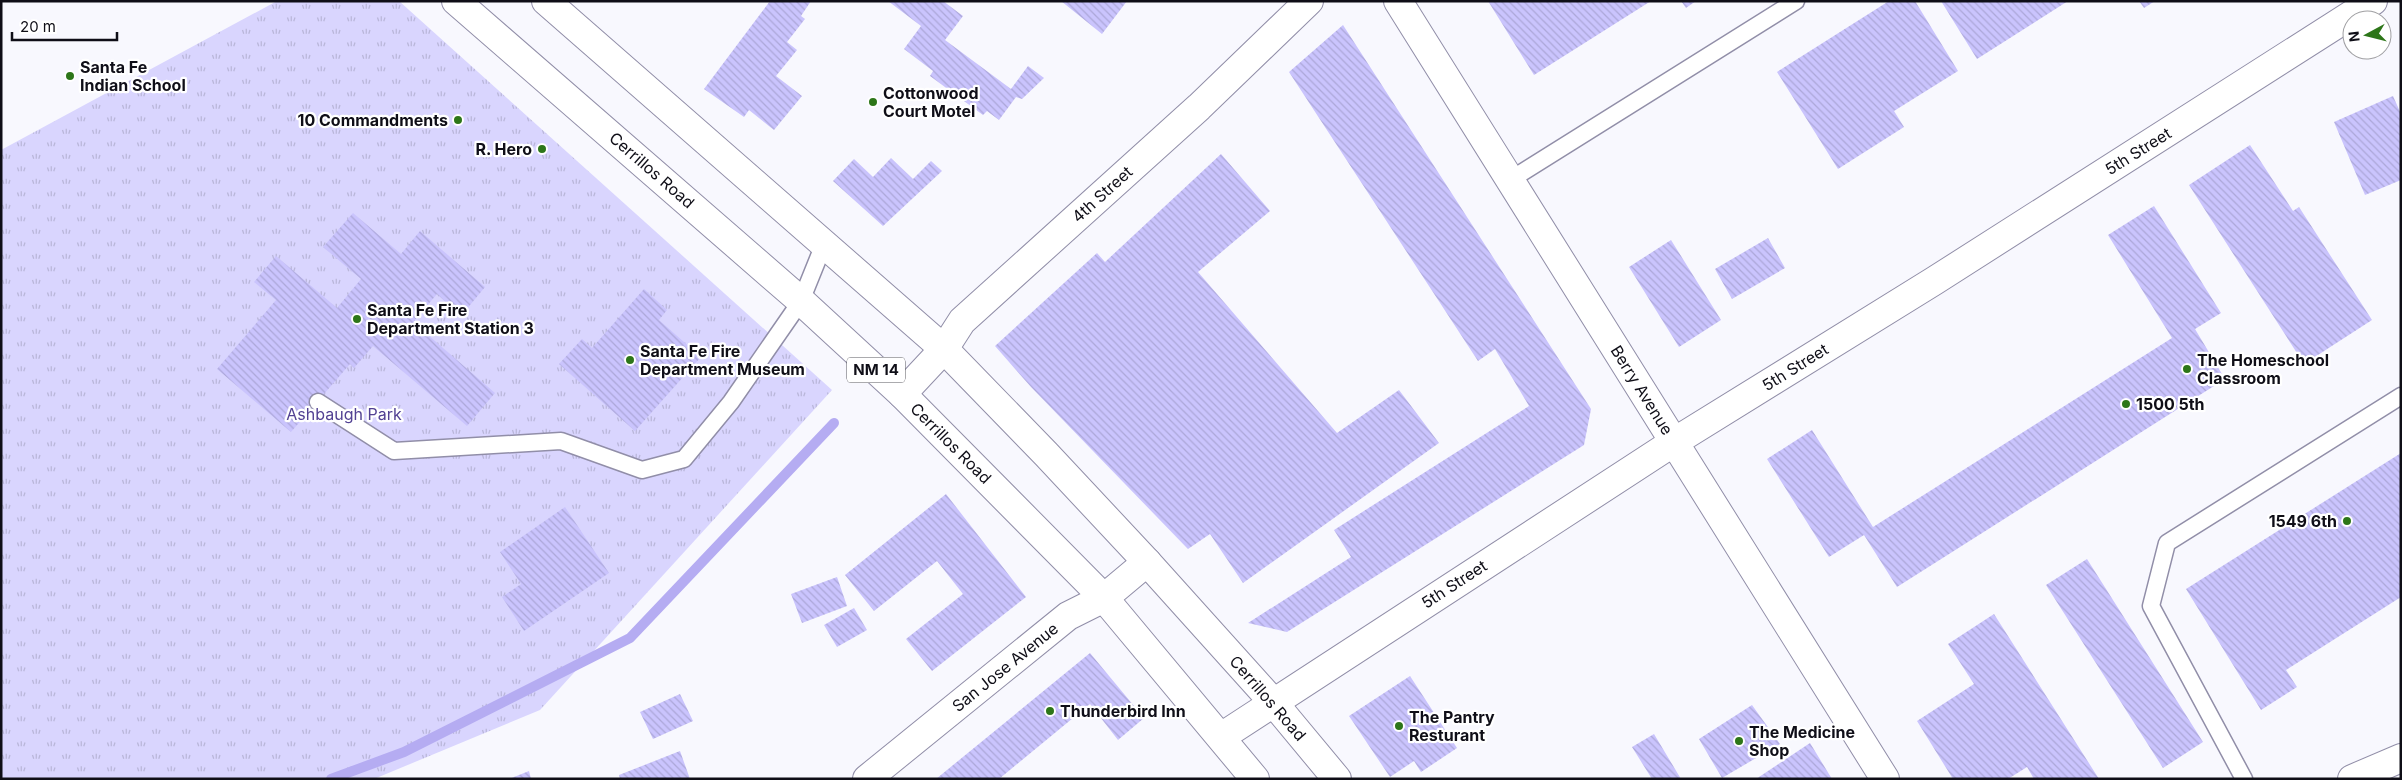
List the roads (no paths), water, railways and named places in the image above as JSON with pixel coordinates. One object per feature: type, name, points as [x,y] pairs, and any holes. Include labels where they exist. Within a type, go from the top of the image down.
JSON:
[{"type":"street","name":"Cerrillos Road","points":[[546,1],[944,350],[1148,562],[1273,702],[1337,779]]},
{"type":"street","name":"4th Street","points":[[902,394],[944,350],[962,321],[1198,107],[1309,1]]},
{"type":"street","name":"Berry Avenue","points":[[1398,1],[1884,779]]},
{"type":"street","name":"5th Street","points":[[1221,737],[1674,442],[1934,281],[2374,1]]},
{"type":"street","name":"Cerrillos Road","points":[[463,3],[802,301],[902,394],[1104,598],[1255,779]]},
{"type":"street","name":"San Jose Avenue","points":[[867,779],[1068,616],[1104,598],[1148,562]]},
{"type":"street","points":[[2352,779],[2401,758]]},
{"type":"lane","points":[[1510,180],[1796,1]]},
{"type":"lane","points":[[318,402],[394,451],[561,441],[642,470],[684,459],[731,402],[802,301],[824,244]]},
{"type":"lane","points":[[2244,779],[2151,606],[2167,543],[2401,396]]},
{"type":"waterway","points":[[331,779],[404,752],[630,638],[834,423]]},
{"type":"place","name":"Santa Fe Indian School","points":[[70,76]]},
{"type":"place","name":"Cottonwood Court Motel","points":[[873,102]]},
{"type":"place","name":"10 Commandments","points":[[458,120]]},
{"type":"place","name":"R. Hero","points":[[542,149]]},
{"type":"place","name":"Santa Fe Fire Department Station 3","points":[[357,319]]},
{"type":"place","name":"Santa Fe Fire Department Museum","points":[[630,360]]},
{"type":"place","name":"The Homeschool Classroom","points":[[2187,369]]},
{"type":"place","name":"1500 5th","points":[[2126,404]]},
{"type":"place","name":"1549 6th","points":[[2347,521]]},
{"type":"place","name":"Thunderbird Inn","points":[[1050,711]]},
{"type":"place","name":"The Pantry Resturant","points":[[1399,726]]},
{"type":"place","name":"The Medicine Shop","points":[[1739,741]]},
{"type":"park label","name":"Ashbaugh Park","points":[[344,414]]}]
